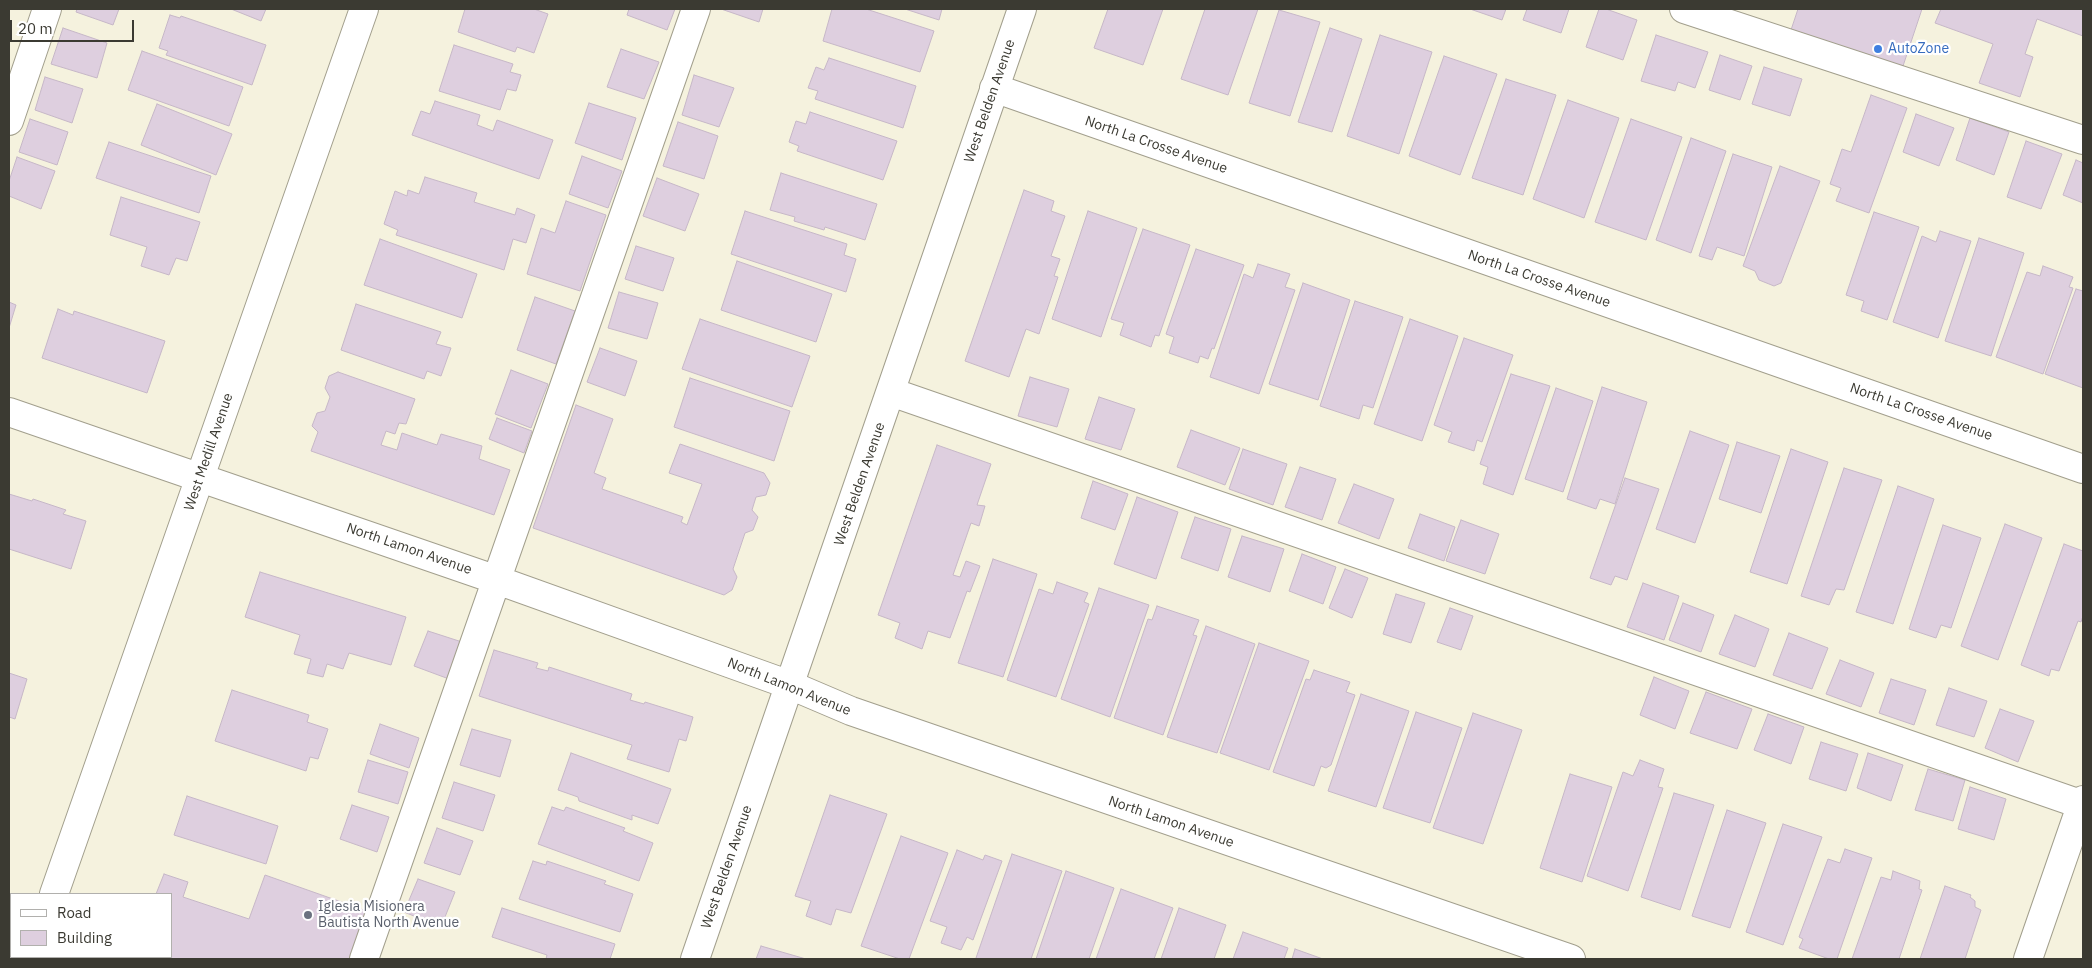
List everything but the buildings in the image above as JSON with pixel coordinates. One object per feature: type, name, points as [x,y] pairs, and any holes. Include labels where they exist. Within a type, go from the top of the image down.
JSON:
[{"type":"street","points":[[9,121],[47,9]]},
{"type":"street","name":"West Medill Avenue","points":[[54,893],[364,9]]},
{"type":"street","points":[[364,959],[696,9]]},
{"type":"street","name":"West Belden Avenue","points":[[695,959],[892,392],[1022,9]]},
{"type":"street","points":[[1684,9],[2083,140]]},
{"type":"street","name":"North La Crosse Avenue","points":[[994,88],[2083,469]]},
{"type":"street","points":[[892,392],[2083,803],[2028,959]]},
{"type":"street","name":"North Lamon Avenue","points":[[9,412],[497,580],[790,685],[851,712],[1571,959]]},
{"type":"place","name":"AutoZone","points":[[1878,49]]},
{"type":"place","name":"Iglesia Misionera Bautista North Avenue","points":[[308,915]]}]
